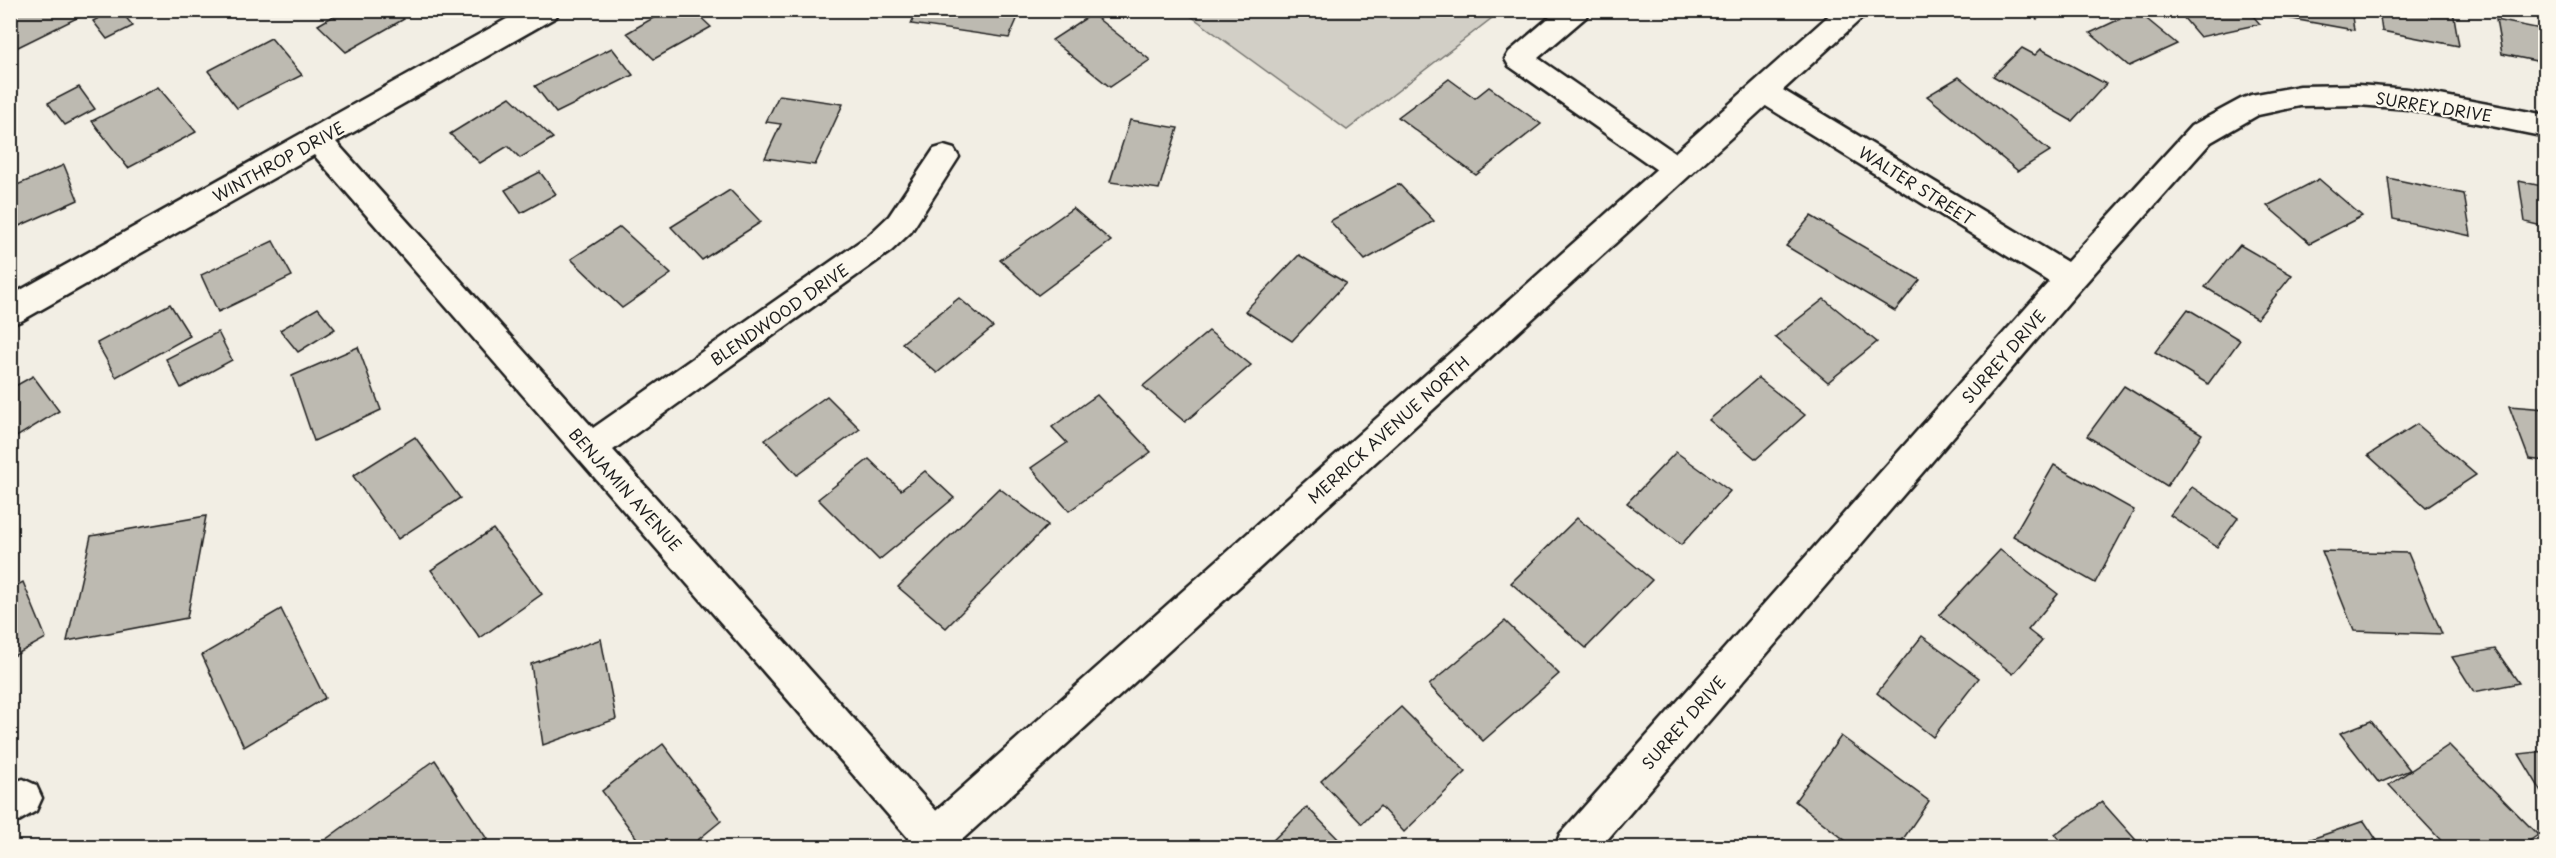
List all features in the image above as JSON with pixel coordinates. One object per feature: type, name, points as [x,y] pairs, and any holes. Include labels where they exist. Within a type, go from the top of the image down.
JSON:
[{"type":"street","name":"WINTHROP DRIVE","points":[[10,312],[546,10]]},
{"type":"street","points":[[1576,10],[1519,59],[1677,169]]},
{"type":"street","name":"MERRICK AVENUE NORTH","points":[[929,843],[1852,10]]},
{"type":"street","name":"WALTER STREET","points":[[1763,91],[2070,279]]},
{"type":"street","name":"SURREY DRIVE","points":[[1574,848],[2070,279],[2201,134],[2251,106],[2300,96],[2358,95],[2408,99],[2546,126]]},
{"type":"street","name":"BENJAMIN AVENUE","points":[[317,139],[532,385],[591,447],[929,843]]},
{"type":"street","name":"BLENDWOOD DRIVE","points":[[591,447],[880,243],[900,224],[944,157]]},
{"type":"shaded area","points":[[1184,11],[1501,11],[1347,130]]},
{"type":"building","points":[[20,10],[77,10],[81,16],[16,48],[10,41],[10,15]]},
{"type":"building","points":[[114,10],[120,10],[133,26],[107,39],[93,21]]},
{"type":"building","points":[[344,10],[395,10],[404,19],[346,52],[318,25]]},
{"type":"building","points":[[667,10],[693,10],[711,27],[654,59],[627,33]]},
{"type":"building","points":[[917,10],[1021,10],[1009,38],[911,24]]},
{"type":"building","points":[[2024,10],[2050,10],[2037,19]]},
{"type":"building","points":[[2177,10],[2248,10],[2260,24],[2200,37]]},
{"type":"building","points":[[2281,10],[2351,10],[2354,30],[2282,17]]},
{"type":"building","points":[[2379,10],[2453,11],[2459,46],[2382,31]]},
{"type":"building","points":[[2137,11],[2177,44],[2129,66],[2090,33]]},
{"type":"building","points":[[1092,14],[1150,60],[1110,87],[1052,40]]},
{"type":"building","points":[[2496,20],[2546,30],[2546,63],[2502,54]]},
{"type":"building","points":[[271,38],[302,75],[237,108],[208,71]]},
{"type":"building","points":[[612,48],[633,75],[556,113],[535,86]]},
{"type":"building","points":[[2022,48],[2035,55],[2041,49],[2106,84],[2072,121],[1993,76]]},
{"type":"building","points":[[1959,77],[2050,151],[2018,171],[1927,96]]},
{"type":"building","points":[[1449,79],[1475,98],[1489,87],[1541,124],[1476,175],[1398,117]]},
{"type":"building","points":[[79,87],[95,109],[65,125],[48,103]]},
{"type":"building","points":[[158,87],[196,132],[128,168],[92,121]]},
{"type":"building","points":[[779,95],[843,104],[815,165],[765,158],[781,124],[766,122]]},
{"type":"building","points":[[510,97],[553,138],[520,158],[508,146],[480,163],[450,134]]},
{"type":"building","points":[[1130,120],[1178,128],[1159,189],[1110,182]]},
{"type":"building","points":[[64,165],[78,200],[10,230],[10,188]]},
{"type":"building","points":[[540,172],[556,194],[521,213],[505,190]]},
{"type":"building","points":[[2388,178],[2464,194],[2471,236],[2393,219]]},
{"type":"building","points":[[2319,179],[2362,216],[2310,243],[2267,206]]},
{"type":"building","points":[[2519,181],[2546,187],[2546,227],[2525,222]]},
{"type":"building","points":[[1399,184],[1434,221],[1365,260],[1330,221]]},
{"type":"building","points":[[730,190],[761,222],[702,260],[671,227]]},
{"type":"building","points":[[1073,208],[1111,241],[1038,295],[1000,260]]},
{"type":"building","points":[[1811,216],[1920,280],[1895,311],[1786,246]]},
{"type":"building","points":[[620,227],[671,274],[622,308],[571,259]]},
{"type":"building","points":[[273,241],[292,276],[218,312],[201,275]]},
{"type":"building","points":[[2240,245],[2292,275],[2257,319],[2205,287]]},
{"type":"building","points":[[1299,255],[1346,283],[1292,341],[1245,311]]},
{"type":"building","points":[[959,298],[993,327],[937,373],[902,343]]},
{"type":"building","points":[[1824,299],[1877,342],[1828,382],[1775,337]]},
{"type":"building","points":[[170,304],[190,336],[116,377],[97,343]]},
{"type":"building","points":[[318,308],[335,329],[298,352],[280,330]]},
{"type":"building","points":[[2188,309],[2240,340],[2208,384],[2155,352]]},
{"type":"building","points":[[1209,331],[1251,365],[1185,422],[1143,386]]},
{"type":"building","points":[[218,332],[232,360],[181,388],[166,359]]},
{"type":"building","points":[[358,347],[381,410],[314,441],[292,376]]},
{"type":"building","points":[[33,376],[59,411],[10,441],[10,389]]},
{"type":"building","points":[[1758,378],[1805,415],[1756,459],[1709,420]]},
{"type":"building","points":[[2124,386],[2202,434],[2167,486],[2087,436]]},
{"type":"building","points":[[1097,395],[1151,452],[1069,511],[1031,468],[1067,443],[1052,427]]},
{"type":"building","points":[[827,396],[860,429],[797,475],[765,440]]},
{"type":"building","points":[[2509,406],[2546,409],[2546,461],[2529,459]]},
{"type":"building","points":[[2417,424],[2476,475],[2426,508],[2368,455]]},
{"type":"building","points":[[415,437],[460,498],[398,539],[353,476]]},
{"type":"building","points":[[1676,452],[1730,491],[1681,545],[1627,503]]},
{"type":"building","points":[[869,459],[901,490],[925,471],[954,498],[879,560],[818,499]]},
{"type":"building","points":[[2054,465],[2134,510],[2095,583],[2013,536]]},
{"type":"building","points":[[2192,487],[2238,518],[2217,547],[2170,515]]},
{"type":"building","points":[[999,488],[1048,525],[946,628],[898,587]]},
{"type":"building","points":[[206,516],[187,618],[67,641],[91,536]]},
{"type":"building","points":[[1577,518],[1652,580],[1586,648],[1511,583]]},
{"type":"building","points":[[493,529],[542,594],[480,638],[431,570]]},
{"type":"building","points":[[2000,550],[2058,594],[2028,630],[2042,641],[2013,674],[1939,615]]},
{"type":"building","points":[[2322,551],[2408,553],[2442,634],[2354,631]]},
{"type":"building","points":[[23,582],[46,638],[10,658],[10,589]]},
{"type":"building","points":[[281,609],[325,698],[244,747],[202,655]]},
{"type":"building","points":[[1505,621],[1559,674],[1483,741],[1429,685]]},
{"type":"building","points":[[1922,636],[1979,678],[1933,737],[1877,693]]},
{"type":"building","points":[[601,639],[616,719],[543,745],[531,664]]},
{"type":"building","points":[[2495,649],[2519,683],[2474,692],[2452,657]]},
{"type":"building","points":[[1401,707],[1466,772],[1404,832],[1380,806],[1362,824],[1321,781]]},
{"type":"building","points":[[2371,721],[2410,770],[2379,783],[2340,733]]},
{"type":"building","points":[[1841,736],[1929,801],[1897,848],[1855,848],[1795,801]]},
{"type":"building","points":[[663,744],[721,821],[688,848],[644,848],[602,791]]},
{"type":"building","points":[[2449,745],[2538,835],[2519,848],[2448,848],[2389,785]]},
{"type":"building","points":[[2546,751],[2546,799],[2519,754]]},
{"type":"building","points":[[435,760],[487,839],[476,848],[314,848]]},
{"type":"building","points":[[2102,802],[2143,848],[2066,848],[2055,835]]},
{"type":"building","points":[[1307,807],[1347,848],[1265,848]]},
{"type":"building","points":[[2364,821],[2382,848],[2285,848]]}]
